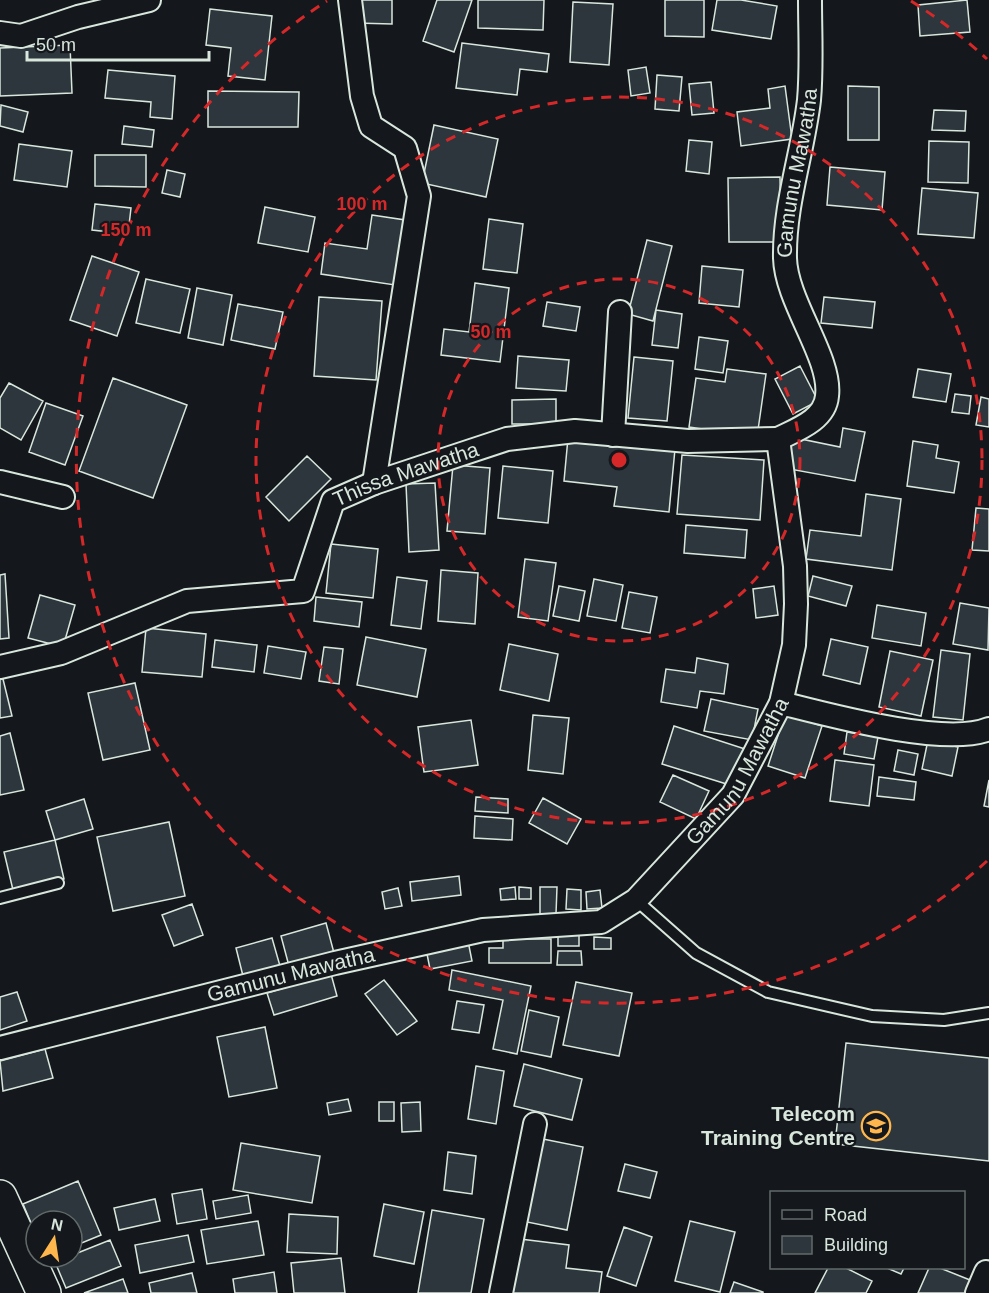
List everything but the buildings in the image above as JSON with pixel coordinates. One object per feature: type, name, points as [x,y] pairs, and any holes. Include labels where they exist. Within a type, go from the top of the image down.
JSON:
[{"type":"highway","points":[[0,1197],[44,1293]]},
{"type":"street","points":[[0,33],[21,36],[78,16],[149,0]]},
{"type":"street","points":[[350,0],[362,96],[371,126],[405,148],[419,196],[374,483]]},
{"type":"street","name":"Gamunu Mawatha","points":[[0,1048],[334,963],[483,930],[601,922],[636,900],[733,795],[781,703],[794,645],[795,566],[778,439],[810,423],[822,409],[827,396],[825,374],[789,285],[785,258],[809,99],[810,0]]},
{"type":"street","points":[[613,435],[620,312]]},
{"type":"street","name":"Thissa Mawatha","points":[[0,667],[61,653],[187,601],[303,591],[333,501],[374,483],[507,439],[575,431],[688,441],[778,439]]},
{"type":"street","points":[[0,482],[63,496]]},
{"type":"street","points":[[781,703],[858,722],[916,731],[975,735],[989,729]]},
{"type":"street","points":[[501,1293],[535,1124]]},
{"type":"street","points":[[977,1293],[986,1272]]},
{"type":"lane","points":[[0,898],[58,883]]},
{"type":"lane","points":[[636,900],[696,953],[768,992],[872,1016],[944,1020],[989,1013]]},
{"type":"place","name":"Telecom Training Centre","points":[[876,1126]]}]
